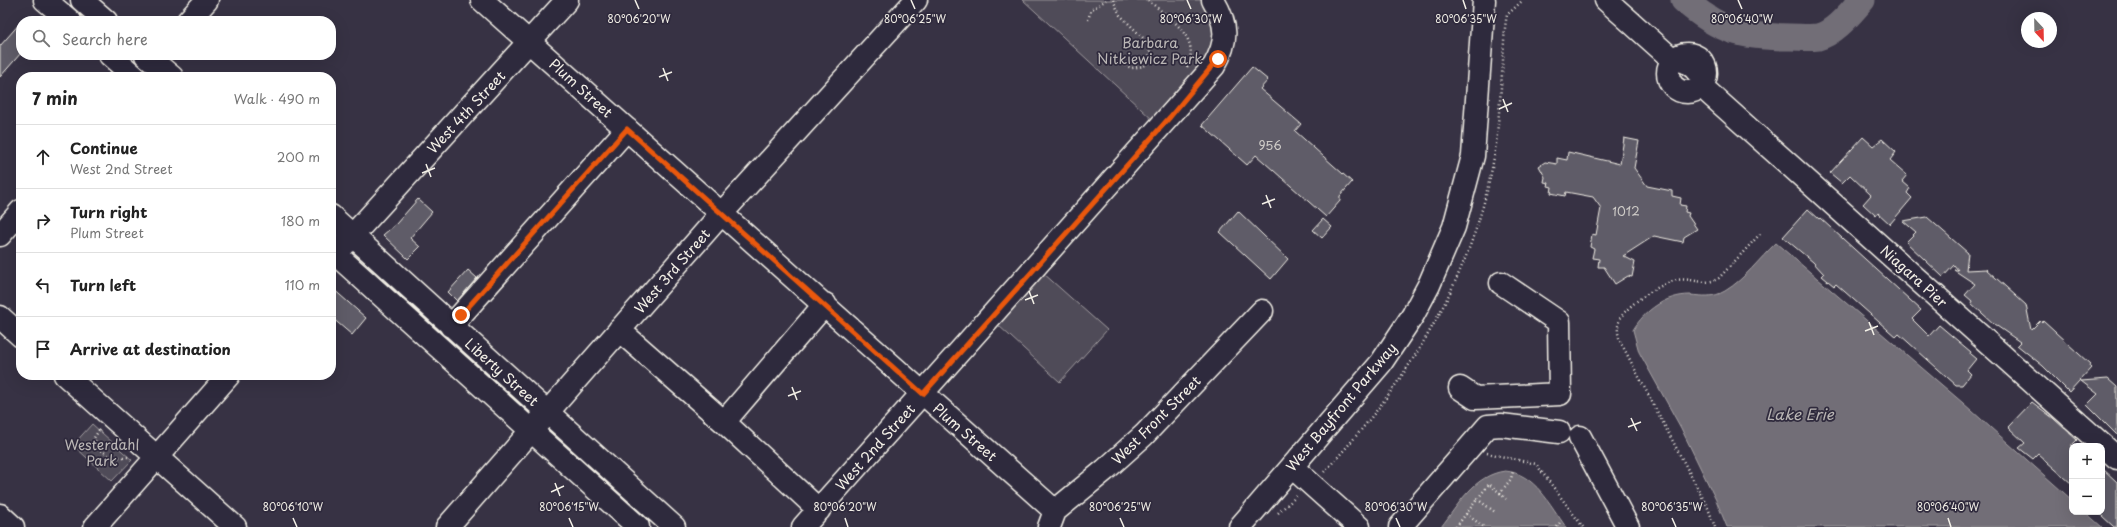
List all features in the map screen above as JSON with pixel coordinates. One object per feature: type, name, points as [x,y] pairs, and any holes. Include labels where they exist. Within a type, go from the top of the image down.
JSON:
[{"type":"main road","points":[[45,0],[64,16]]},
{"type":"main road","points":[[82,0],[100,16]]},
{"type":"main road","points":[[193,16],[207,0]]},
{"type":"main road","name":"Plum Street","points":[[482,0],[825,304],[923,394],[1052,519]]},
{"type":"main road","name":"West 4th Street","points":[[336,250],[353,235],[568,0]]},
{"type":"main road","name":"West 3rd Street","points":[[447,527],[530,430],[722,213],[916,0]]},
{"type":"main road","name":"West 2nd Street","points":[[803,527],[1214,66],[1223,49],[1226,39],[1224,25],[1213,0]]},
{"type":"main road","name":"West Bayfront Parkway","points":[[1240,527],[1356,394],[1398,339],[1429,285],[1451,234],[1460,208],[1473,156],[1484,0]]},
{"type":"main road","name":"Niagara Pier","points":[[1606,0],[1672,59],[1674,71],[1690,85],[1706,90],[2117,458]]},
{"type":"main road","points":[[116,60],[130,72]]},
{"type":"main road","points":[[140,72],[150,60]]},
{"type":"main road","points":[[155,60],[167,72]]},
{"type":"main road","points":[[452,326],[627,129]]},
{"type":"main road","points":[[0,235],[16,217]]},
{"type":"main road","name":"Liberty Street","points":[[336,220],[674,527]]},
{"type":"main road","name":"Liberty Street","points":[[336,258],[638,527]]},
{"type":"main road","points":[[1460,388],[1475,398],[1560,394],[1559,322],[1501,283]]},
{"type":"main road","points":[[724,422],[825,304]]},
{"type":"main road","name":"West Front Street","points":[[1052,519],[1144,434],[1262,311]]},
{"type":"main road","points":[[0,317],[16,331]]},
{"type":"main road","points":[[619,330],[724,422],[819,510]]},
{"type":"main road","points":[[71,380],[235,527]]},
{"type":"main road","points":[[95,527],[225,380]]},
{"type":"main road","points":[[1499,396],[1501,425]]},
{"type":"main road","points":[[1400,527],[1482,432],[1488,426],[1501,425],[1569,434],[1628,527]]},
{"type":"main road","points":[[1292,467],[1359,527]]},
{"type":"main road","points":[[0,515],[13,527]]},
{"type":"path","points":[[1088,20],[1091,10],[1106,0]]},
{"type":"path","points":[[1113,0],[1120,15],[1147,42],[1150,48],[1149,59],[1144,66],[1132,68],[1122,64]]},
{"type":"path","points":[[1148,0],[1186,34],[1190,55],[1185,70]]},
{"type":"path","points":[[1715,527],[1708,508],[1620,341],[1618,325],[1620,318],[1626,312],[1655,288],[1661,285],[1679,279],[1705,283],[1713,282],[1719,278],[1761,233]]},
{"type":"path","points":[[1277,514],[1312,484],[1343,452],[1388,395]]},
{"type":"path","points":[[100,429],[94,438],[98,449],[113,457],[132,457]]},
{"type":"path","points":[[1500,456],[1536,464],[1583,527]]},
{"type":"path","points":[[1500,493],[1511,479],[1513,471]]},
{"type":"path","points":[[1456,527],[1489,484],[1506,499]]},
{"type":"path","points":[[1477,499],[1495,512]]},
{"type":"path","points":[[1466,514],[1484,527]]},
{"type":"path","points":[[1557,527],[1561,521]]},
{"type":"green space","name":"Barbara Nitkiewicz Park","points":[[1023,0],[1202,0],[1211,22],[1213,34],[1211,48],[1208,57],[1154,121]]},
{"type":"green space","points":[[1043,273],[1107,330],[1060,382],[998,325]]},
{"type":"green space","name":"Westerdahl Park","points":[[92,424],[132,460],[112,481],[73,445]]},
{"type":"water","name":"Lake Erie","points":[[1776,243],[1963,403],[2069,497],[2069,515],[2088,515],[2102,527],[1727,527],[1716,500],[1681,428],[1639,352],[1633,330],[1650,310],[1665,301],[1690,295],[1712,296],[1725,291],[1745,275]]},
{"type":"water","points":[[1505,471],[1516,473],[1533,484],[1548,500],[1566,527],[1441,527],[1461,500],[1476,484],[1484,478]]},
{"type":"building","points":[[16,28],[16,59],[0,77],[0,46]]},
{"type":"building","points":[[1252,67],[1268,80],[1260,89],[1301,124],[1295,131],[1352,182],[1340,196],[1340,201],[1326,217],[1256,155],[1247,165],[1202,125]]},
{"type":"building","points":[[1863,137],[1873,146],[1882,139],[1896,152],[1890,160],[1907,175],[1902,181],[1910,188],[1907,193],[1912,198],[1890,224],[1878,213],[1876,216],[1863,204],[1871,195],[1850,175],[1842,183],[1830,173]]},
{"type":"building","points":[[1624,138],[1639,141],[1634,168],[1647,186],[1672,191],[1672,196],[1681,198],[1680,205],[1686,206],[1685,212],[1689,213],[1688,216],[1697,229],[1684,237],[1683,242],[1654,236],[1623,256],[1635,262],[1632,277],[1628,276],[1615,284],[1604,267],[1598,267],[1599,259],[1592,258],[1594,249],[1590,247],[1592,234],[1596,235],[1601,208],[1593,197],[1566,192],[1565,196],[1551,193],[1552,187],[1548,186],[1549,183],[1544,182],[1545,177],[1539,166],[1545,162],[1557,164],[1557,158],[1567,160],[1568,152],[1620,164]]},
{"type":"building","points":[[418,199],[432,212],[410,238],[420,247],[408,259],[383,235],[396,224]]},
{"type":"building","points":[[1808,209],[1819,219],[1820,218],[1921,310],[1912,319],[1929,336],[1939,325],[1971,352],[1970,354],[1976,359],[1967,370],[1971,374],[1962,385],[1956,385],[1899,334],[1896,337],[1836,284],[1834,286],[1822,276],[1824,274],[1813,262],[1783,237]]},
{"type":"building","points":[[1238,211],[1288,259],[1271,279],[1220,232]]},
{"type":"building","points":[[1927,217],[1968,253],[1966,270],[1986,269],[2026,305],[2031,330],[2040,321],[2042,323],[2043,321],[2090,364],[2089,366],[2091,368],[2069,392],[2043,366],[2017,345],[2020,342],[1994,324],[1971,303],[1972,301],[1965,295],[1975,284],[1954,270],[1958,270],[1954,265],[1943,277],[1906,242],[1916,232],[1903,221]]},
{"type":"building","points":[[1323,219],[1332,227],[1322,238],[1313,230]]},
{"type":"building","points":[[468,270],[477,278],[457,301],[448,292]]},
{"type":"building","points":[[336,291],[366,318],[352,335],[336,321]]},
{"type":"building","points":[[2108,379],[2117,387],[2117,435],[2087,405],[2098,394],[2081,381]]},
{"type":"building","points":[[2032,402],[2053,418],[2077,440],[2074,443],[2069,443],[2069,481],[2038,454],[2033,459],[2019,448],[2025,443],[2008,427]]},
{"type":"building","points":[[2105,471],[2117,482],[2117,527],[2114,527],[2102,516],[2105,515]]},
{"type":"waterway","points":[[1684,0],[1697,11],[1721,26],[1745,34],[1773,37],[1818,37],[1824,35],[1842,22],[1862,0]]},
{"type":"route","points":[[461,315],[627,129],[825,304],[923,394],[1170,117],[1214,66],[1218,59]]}]
